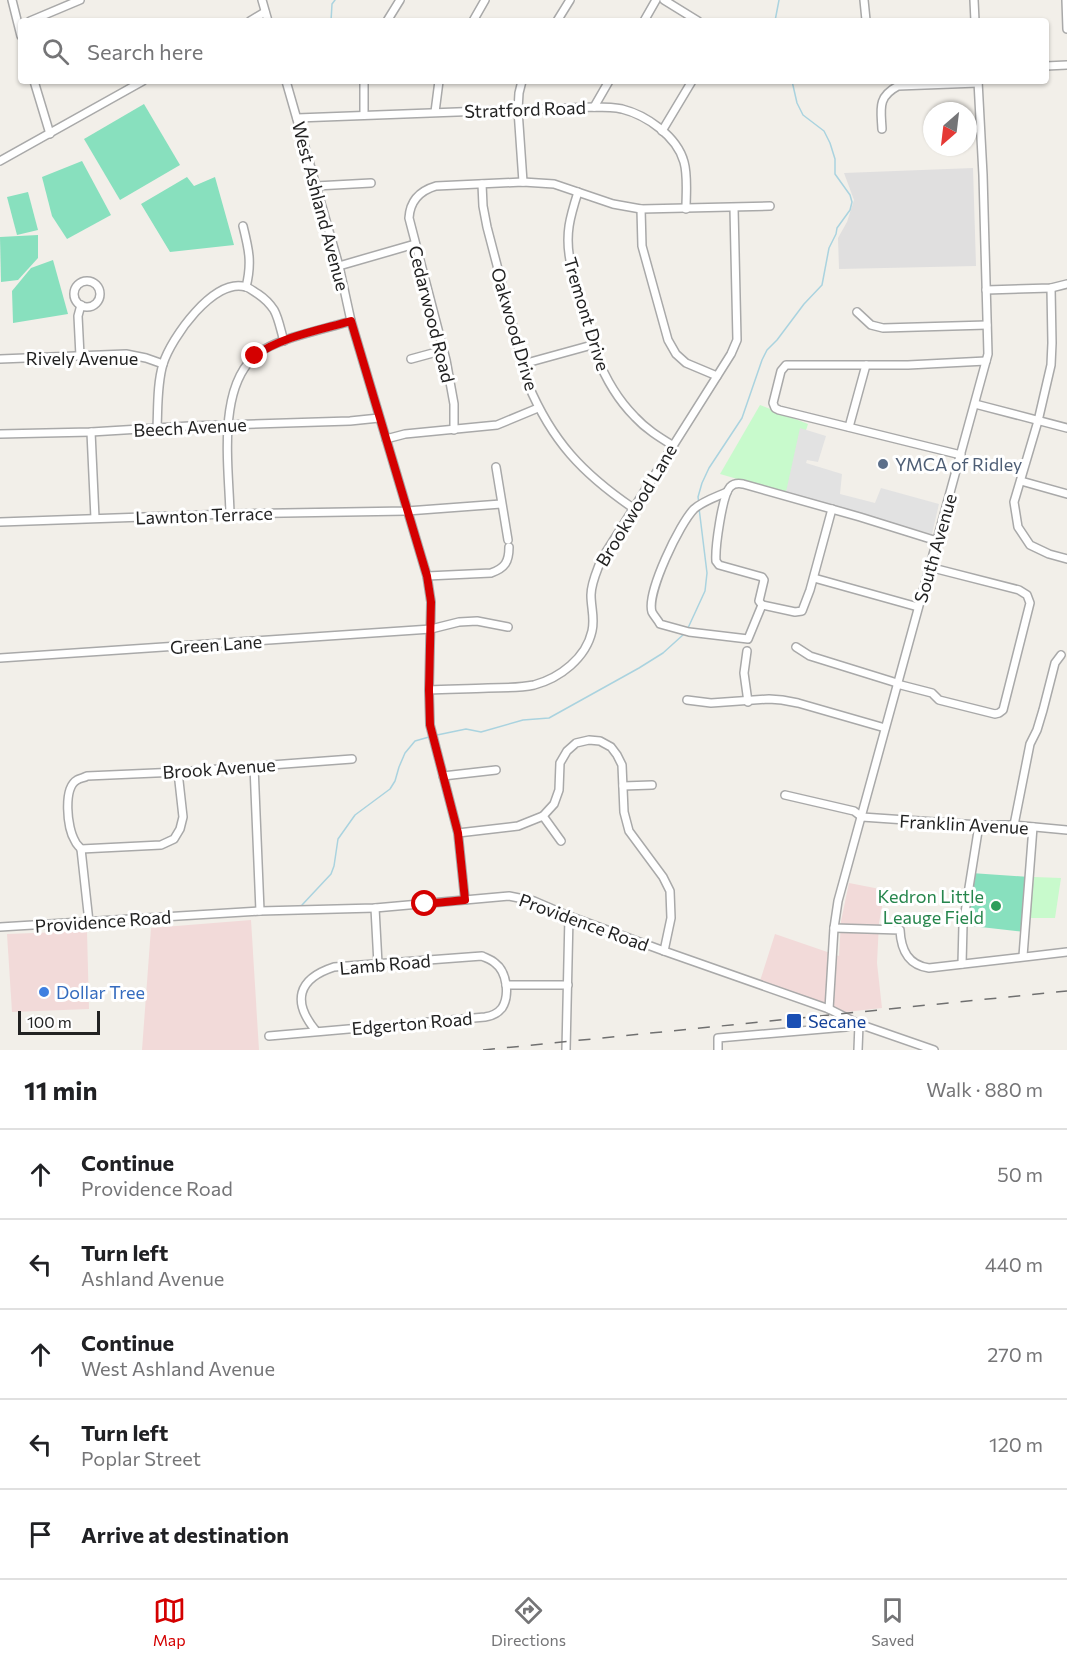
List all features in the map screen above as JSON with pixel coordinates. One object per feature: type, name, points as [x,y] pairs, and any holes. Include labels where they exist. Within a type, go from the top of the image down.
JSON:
[{"type":"street","points":[[12,0],[18,20]]},
{"type":"street","points":[[37,18],[80,0]]},
{"type":"street","points":[[262,0],[267,18]]},
{"type":"street","points":[[389,18],[400,0]]},
{"type":"street","points":[[475,18],[485,0]]},
{"type":"street","points":[[559,18],[570,0]]},
{"type":"street","points":[[646,18],[656,0]]},
{"type":"street","points":[[664,0],[694,18]]},
{"type":"street","points":[[864,0],[866,18]]},
{"type":"street","points":[[974,0],[975,18]]},
{"type":"street","points":[[1066,0],[1067,29]]},
{"type":"street","points":[[255,18],[265,12]]},
{"type":"street","points":[[1049,66],[1067,65]]},
{"type":"street","points":[[35,84],[50,134]]},
{"type":"street","points":[[0,160],[138,84]]},
{"type":"street","name":"West Ashland Avenue","points":[[287,84],[339,266],[351,321],[427,576],[431,602],[430,725],[458,833],[465,900]]},
{"type":"street","points":[[364,84],[364,115]]},
{"type":"street","points":[[435,112],[439,84]]},
{"type":"street","points":[[521,84],[518,110],[522,182]]},
{"type":"street","points":[[594,107],[607,84]]},
{"type":"street","points":[[662,131],[690,84]]},
{"type":"street","points":[[882,129],[881,102],[888,91],[898,86],[938,84]]},
{"type":"street","name":"South Avenue","points":[[829,1009],[838,901],[988,354],[978,84]]},
{"type":"street","name":"Stratford Road","points":[[297,118],[594,107],[620,109],[643,118],[662,131],[677,147],[684,160],[686,208]]},
{"type":"street","points":[[482,184],[522,182],[554,184],[613,204],[641,209],[770,206]]},
{"type":"street","points":[[316,186],[371,183]]},
{"type":"street","name":"Cedarwood Road","points":[[454,430],[454,404],[444,350],[409,218],[410,207],[423,191],[436,186],[482,184]]},
{"type":"street","name":"Oakwood Drive","points":[[482,184],[487,227],[528,384],[538,408],[555,436],[576,461],[596,481],[633,508]]},
{"type":"street","name":"Tremont Drive","points":[[578,192],[570,218],[567,246],[592,345],[603,373],[626,408],[644,426],[672,445]]},
{"type":"street","name":"Brookwood Lane","points":[[429,690],[516,687],[536,684],[574,664],[584,651],[594,619],[591,594],[601,560],[735,347],[738,333],[734,208]]},
{"type":"street","points":[[641,209],[642,246],[668,340],[676,354],[686,363],[717,376]]},
{"type":"street","points":[[243,226],[250,258],[250,272],[246,287]]},
{"type":"street","points":[[339,266],[416,244]]},
{"type":"street","points":[[986,290],[1051,288],[1067,284]]},
{"type":"street","points":[[157,428],[158,394],[163,364],[176,338],[190,318],[213,296],[226,288],[235,286],[246,287],[264,298],[274,311],[284,341]]},
{"type":"street","points":[[1051,288],[1051,365],[1038,421],[1014,502],[1018,527],[1030,545],[1067,559]]},
{"type":"street","points":[[80,356],[78,315],[81,305]]},
{"type":"street","points":[[857,312],[871,325],[883,328],[987,325]]},
{"type":"street","points":[[230,514],[227,424],[233,392],[244,369],[262,351],[284,341],[351,321]]},
{"type":"street","points":[[523,364],[592,345]]},
{"type":"street","points":[[411,358],[444,350]]},
{"type":"street","name":"Rively Avenue","points":[[0,359],[126,354],[163,364]]},
{"type":"street","points":[[961,455],[775,408],[773,404],[781,371],[786,365],[986,361]]},
{"type":"street","points":[[849,428],[866,365]]},
{"type":"street","points":[[975,404],[1067,428]]},
{"type":"street","points":[[386,438],[497,425],[538,408]]},
{"type":"street","name":"Beech Avenue","points":[[0,434],[91,432],[380,418]]},
{"type":"street","points":[[91,432],[94,518]]},
{"type":"street","points":[[427,576],[491,573],[507,563],[509,543],[496,467]]},
{"type":"street","points":[[1021,482],[1067,494]]},
{"type":"street","points":[[832,509],[814,578],[802,611],[795,612],[762,605],[759,601],[764,580],[762,577],[719,565],[716,561],[718,530],[727,492],[735,483],[832,509],[937,541]]},
{"type":"street","points":[[727,492],[699,506],[679,529],[654,592],[652,610],[660,624],[686,631],[748,639],[762,605]]},
{"type":"street","name":"Lawnton Terrace","points":[[0,522],[407,511],[501,504]]},
{"type":"street","points":[[796,647],[810,656],[932,693],[939,700],[995,714],[999,713],[1003,710],[1030,603],[1027,595],[1019,590],[929,567]]},
{"type":"street","points":[[814,578],[918,607]]},
{"type":"street","name":"Green Lane","points":[[0,658],[431,629],[459,622],[477,621],[508,627]]},
{"type":"street","points":[[747,651],[744,673],[748,702]]},
{"type":"street","points":[[1014,825],[1030,744],[1044,711],[1055,663],[1062,655]]},
{"type":"street","points":[[687,700],[711,703],[769,699],[790,701],[885,728]]},
{"type":"street","points":[[458,833],[518,826],[543,816],[554,804],[559,790],[560,763],[567,751],[576,743],[589,740],[600,741],[611,747],[622,765],[624,812],[629,831],[663,877],[670,891],[671,918],[664,951]]},
{"type":"street","name":"Brook Avenue","points":[[81,849],[71,832],[67,798],[76,780],[87,776],[178,772],[352,759]]},
{"type":"street","points":[[254,766],[260,911]]},
{"type":"street","points":[[443,776],[496,770]]},
{"type":"street","points":[[89,922],[81,849],[161,845],[174,838],[180,829],[183,817],[178,772]]},
{"type":"street","points":[[623,786],[652,785]]},
{"type":"street","name":"Franklin Avenue","points":[[785,795],[854,811],[862,817],[1067,830]]},
{"type":"street","points":[[543,816],[561,841]]},
{"type":"street","points":[[962,964],[963,926],[979,825]]},
{"type":"street","points":[[1023,956],[1033,827]]},
{"type":"street","name":"Providence Road","points":[[0,927],[260,911],[375,908],[509,896],[534,901],[664,951],[829,1009],[859,1024],[934,1050]]},
{"type":"street","points":[[375,908],[378,964]]},
{"type":"street","points":[[566,1050],[570,916]]},
{"type":"street","points":[[834,928],[900,930],[900,942],[904,952],[916,964],[929,968],[1067,952]]},
{"type":"street","name":"Lamb Road","points":[[316,1031],[301,1008],[301,998],[305,986],[312,977],[334,967],[482,956],[495,963],[504,973],[506,985]]},
{"type":"street","points":[[506,985],[568,985]]},
{"type":"street","name":"Edgerton Road","points":[[269,1036],[486,1017],[494,1015],[501,1009],[505,1001],[506,985]]},
{"type":"street","points":[[718,1050],[718,1038],[859,1024],[858,1050]]},
{"type":"shaded area","points":[[973,168],[976,266],[839,269],[838,238],[847,222],[854,200],[844,173]]},
{"type":"shaded area","points":[[800,428],[826,436],[818,462],[807,460],[806,463],[842,474],[840,494],[875,503],[881,488],[939,504],[932,534],[786,492]]},
{"type":"shaded area","points":[[849,883],[885,890],[879,923],[877,963],[882,1008],[846,1012],[760,981],[775,934],[839,956],[841,921]]},
{"type":"shaded area","points":[[251,920],[259,1050],[142,1050],[151,928]]},
{"type":"shaded area","points":[[87,931],[89,1009],[12,1012],[7,934]]},
{"type":"green space","points":[[144,104],[180,165],[120,200],[84,139]]},
{"type":"green space","points":[[82,161],[111,215],[67,239],[52,216],[42,177]]},
{"type":"green space","points":[[187,177],[194,186],[215,177],[234,245],[170,252],[141,204]]},
{"type":"green space","points":[[28,192],[38,230],[17,235],[7,197]]},
{"type":"green space","points":[[38,235],[38,258],[18,280],[1,282],[0,237]]},
{"type":"green space","points":[[53,260],[68,314],[13,323],[12,291],[31,268]]},
{"type":"green space","points":[[760,405],[808,424],[786,493],[720,474]]},
{"type":"green space","name":"Kedron Little Leauge Field","points":[[971,873],[1029,877],[1025,932],[963,925]]},
{"type":"green space","points":[[1034,877],[1061,878],[1055,918],[1029,918]]},
{"type":"waterway","points":[[331,18],[332,4],[335,0]]},
{"type":"waterway","points":[[776,18],[779,0]]},
{"type":"waterway","points":[[699,503],[698,497],[702,483],[709,468],[742,418],[767,350],[822,285],[829,248],[852,202],[850,195],[835,174],[835,159],[824,131],[803,115],[797,103],[793,84]]},
{"type":"waterway","points":[[688,628],[705,591],[707,573],[699,508]]},
{"type":"waterway","points":[[437,735],[466,729],[481,732],[523,720],[549,718],[639,668],[663,653],[684,634]]},
{"type":"waterway","points":[[302,905],[331,874],[338,839],[355,815],[390,789],[405,753],[415,741],[429,737]]},
{"type":"railway","points":[[483,1050],[1067,991]]},
{"type":"place","name":"YMCA of Ridley","points":[[883,464]]},
{"type":"place","name":"Kedron Little Leauge Field","points":[[996,906]]},
{"type":"place","name":"Dollar Tree","points":[[44,992]]},
{"type":"place","name":"Secane","points":[[794,1021]]},
{"type":"route","points":[[255,356],[270,346],[351,321],[427,576],[431,602],[430,725],[458,833],[465,900],[425,904]]}]
